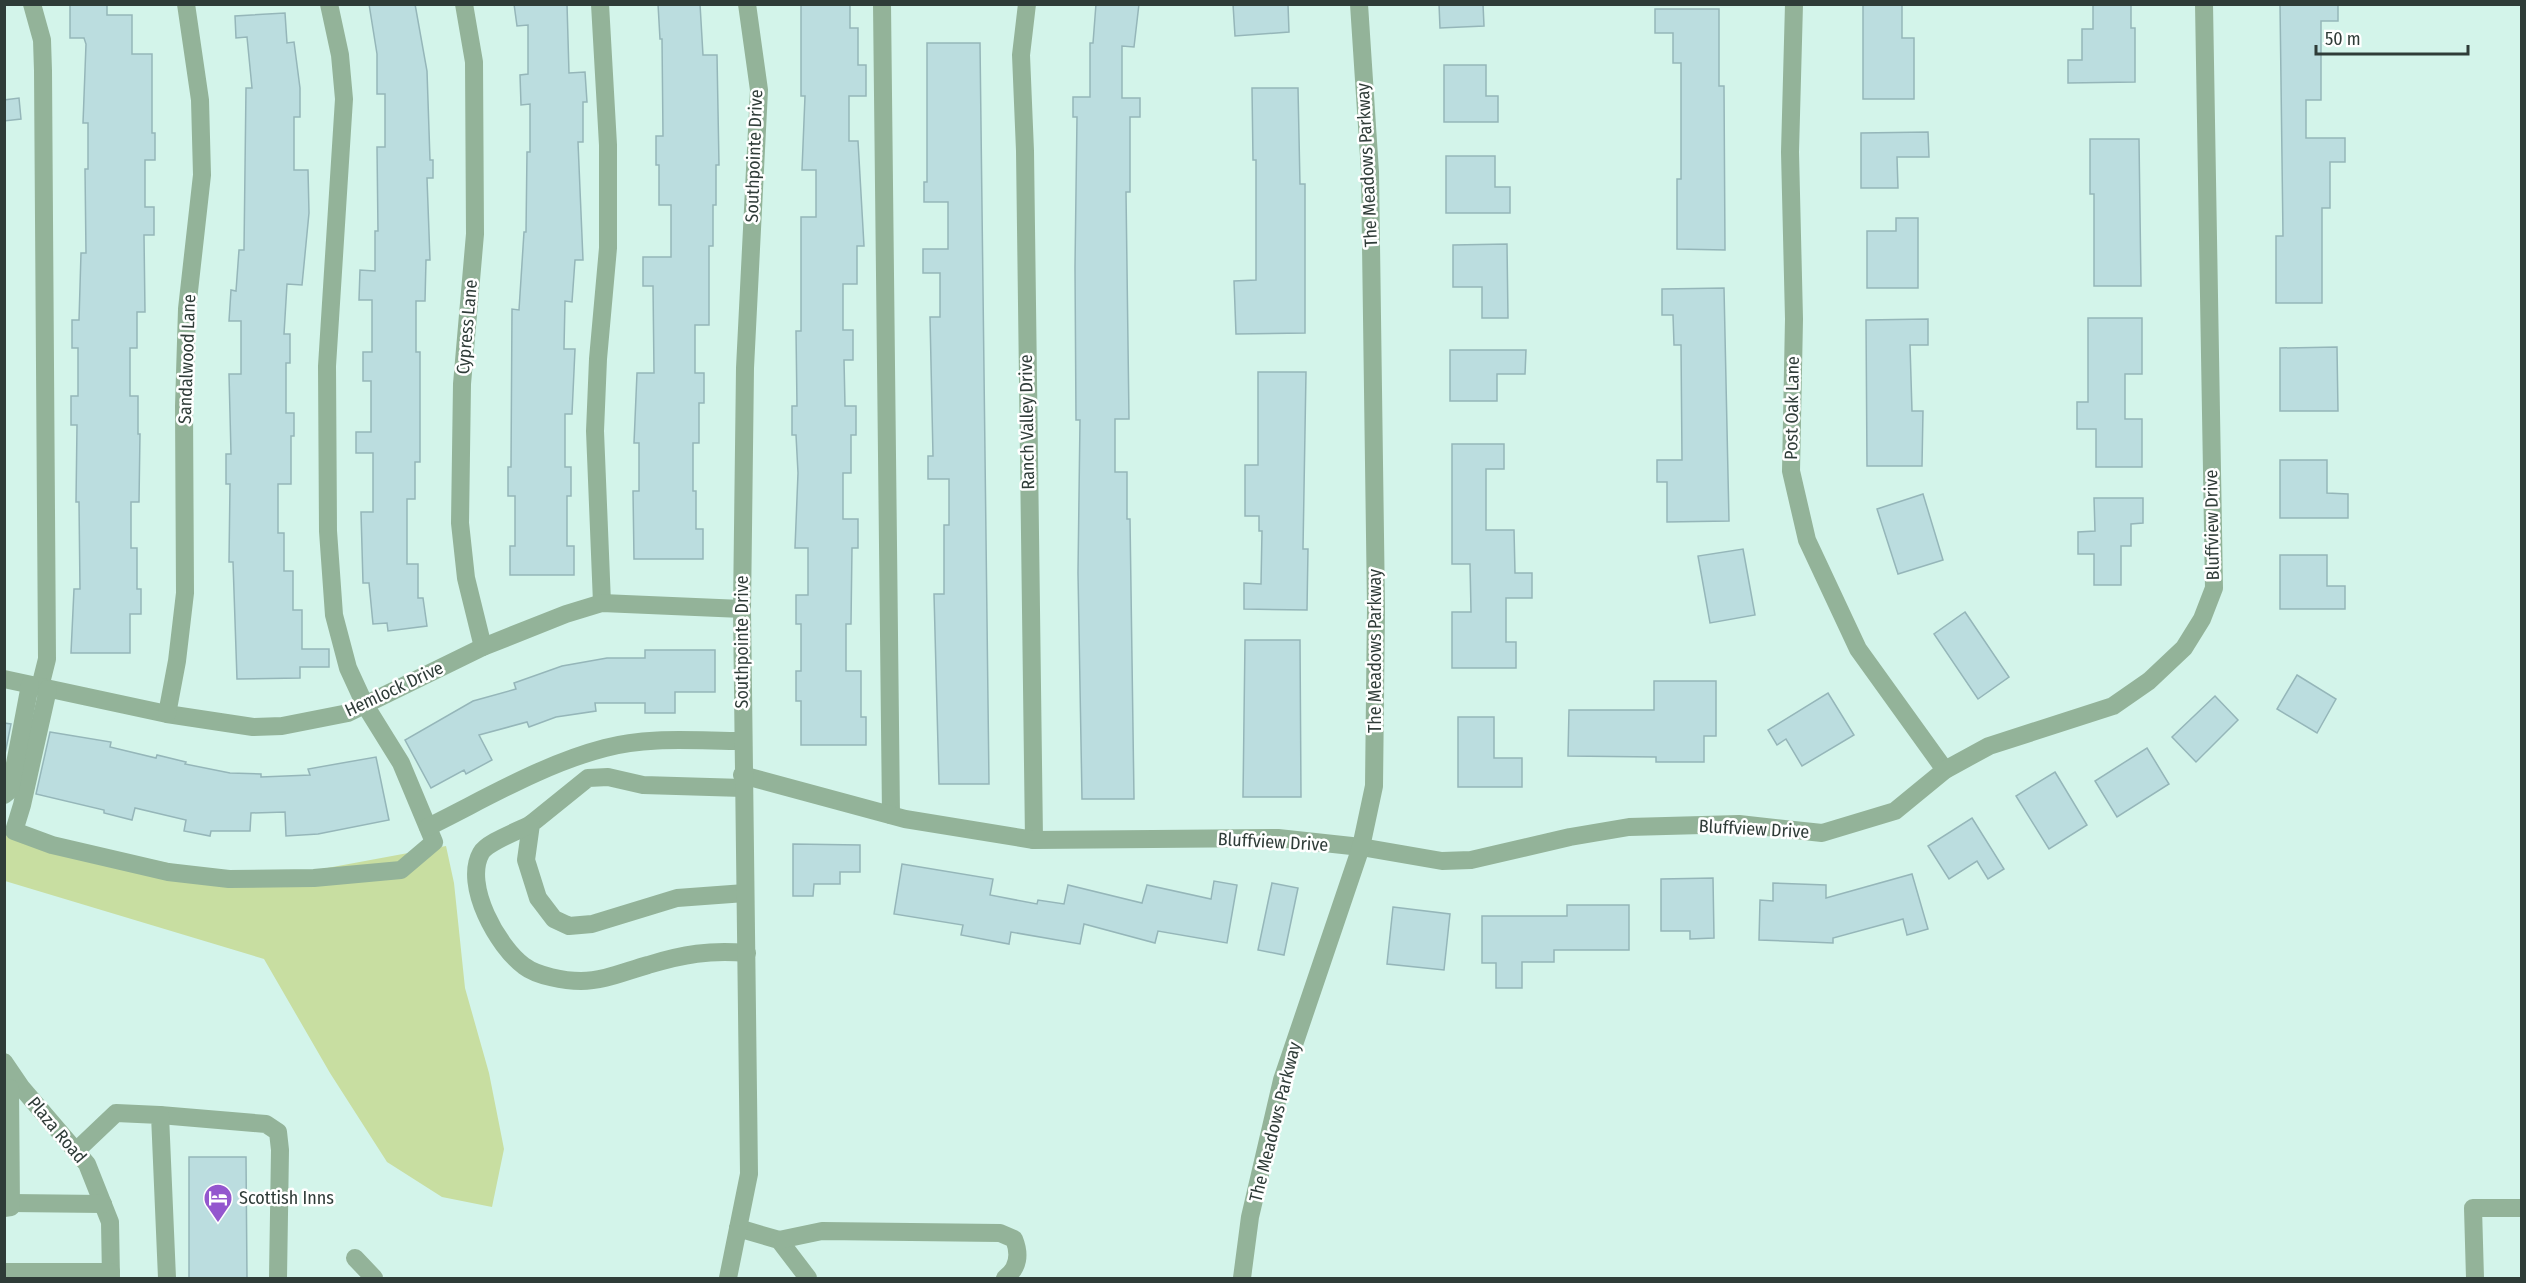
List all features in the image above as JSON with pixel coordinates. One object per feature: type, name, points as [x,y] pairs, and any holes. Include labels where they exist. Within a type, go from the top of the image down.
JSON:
[{"type":"street","points":[[4,795],[10,790],[47,659],[43,71],[42,40],[32,4]]},
{"type":"street","name":"Sandalwood Lane","points":[[167,714],[177,661],[185,593],[184,406],[187,309],[202,175],[200,100],[186,4]]},
{"type":"street","points":[[39,687],[22,805],[14,831],[52,845],[168,872],[218,878],[314,878],[401,870],[434,842],[401,763],[365,705],[348,668],[334,615],[328,531],[327,366],[344,99],[340,55],[329,4]]},
{"type":"street","name":"Cypress Lane","points":[[464,4],[474,62],[475,234],[462,384],[460,523],[466,578],[483,647]]},
{"type":"street","points":[[600,4],[608,145],[608,248],[598,359],[595,431],[602,603]]},
{"type":"street","name":"Southpointe Drive","points":[[728,1278],[749,1174],[742,741],[744,368],[759,90],[747,4]]},
{"type":"street","points":[[882,4],[891,815]]},
{"type":"street","name":"Ranch Valley Drive","points":[[1027,4],[1021,55],[1026,151],[1034,840]]},
{"type":"street","name":"The Meadows Parkway","points":[[1242,1278],[1250,1217],[1282,1080],[1361,847],[1374,786],[1376,608],[1370,172],[1359,4]]},
{"type":"street","name":"Post Oak Lane","points":[[1794,4],[1790,152],[1794,319],[1791,471],[1807,540],[1858,649],[1945,770]]},
{"type":"street","name":"Bluffview Drive","points":[[747,953],[711,951],[674,958],[613,976],[581,981],[554,977],[525,968],[504,947],[483,907],[475,871],[481,852],[491,843],[531,824],[588,778],[608,777],[643,785],[743,781],[891,815],[1034,840],[1278,838],[1361,847],[1426,860],[1457,861],[1629,827],[1739,824],[1822,833],[1895,811],[1945,770],[1989,746],[2113,706],[2149,681],[2184,648],[2202,619],[2214,588],[2204,4]]},
{"type":"street","name":"Hemlock Drive","points":[[4,679],[167,714],[253,727],[282,726],[348,713],[483,647],[566,614],[602,603],[742,609]]},
{"type":"street","points":[[428,827],[551,766],[605,748],[647,742],[742,741]]},
{"type":"street","points":[[531,824],[526,860],[538,898],[554,919],[569,926],[592,924],[677,898],[745,893]]},
{"type":"street","name":"Plaza Road","points":[[4,1062],[12,1087],[76,1150],[87,1164],[110,1222],[111,1275]]},
{"type":"street","points":[[12,1087],[8,1205],[103,1204]]},
{"type":"street","points":[[76,1150],[116,1113],[266,1124],[278,1132],[280,1150],[278,1278]]},
{"type":"street","points":[[160,1115],[167,1278]]},
{"type":"street","points":[[2475,1278],[2473,1209],[2522,1208]]},
{"type":"street","points":[[738,1228],[779,1240],[822,1231],[1000,1233],[1014,1239],[1018,1251],[1011,1274],[1005,1278]]},
{"type":"street","points":[[779,1240],[808,1278]]},
{"type":"street","points":[[355,1258],[374,1278]]},
{"type":"street","points":[[4,1272],[111,1275]]},
{"type":"green space","points":[[4,830],[257,881],[446,846],[454,883],[465,988],[489,1073],[504,1149],[492,1207],[442,1197],[387,1162],[330,1073],[264,959],[5,881]]},
{"type":"building","points":[[70,4],[107,4],[107,15],[132,15],[132,54],[152,54],[152,133],[155,133],[155,160],[145,160],[145,207],[154,207],[154,235],[144,235],[145,312],[137,312],[137,348],[130,348],[130,396],[138,396],[138,434],[140,434],[139,502],[131,502],[131,548],[137,548],[137,589],[141,589],[141,614],[130,614],[130,653],[71,653],[74,589],[80,589],[79,502],[76,502],[77,425],[71,425],[71,396],[78,396],[78,348],[72,348],[72,320],[79,320],[81,253],[86,253],[85,169],[88,169],[88,123],[83,123],[86,44],[84,38],[70,38]]},
{"type":"building","points":[[369,4],[415,4],[427,71],[430,160],[433,160],[433,178],[427,178],[430,260],[426,260],[425,301],[416,301],[416,352],[420,352],[420,462],[415,462],[415,499],[407,499],[407,564],[418,564],[418,598],[423,598],[427,626],[388,631],[387,623],[373,624],[369,583],[363,583],[361,512],[373,512],[373,453],[356,453],[356,432],[371,432],[371,381],[363,381],[363,352],[372,352],[372,300],[359,300],[360,270],[375,271],[375,231],[378,231],[377,147],[385,147],[385,94],[377,94],[377,54]]},
{"type":"building","points":[[514,4],[567,4],[569,73],[585,72],[587,102],[583,102],[583,142],[578,142],[583,260],[575,260],[572,302],[565,301],[564,349],[575,349],[572,414],[565,414],[565,467],[571,467],[571,496],[567,496],[567,546],[574,546],[574,575],[510,575],[510,546],[515,546],[515,496],[508,496],[508,467],[511,467],[512,309],[519,310],[524,232],[526,232],[527,152],[530,152],[530,104],[521,105],[520,75],[528,74],[528,25],[517,26]]},
{"type":"building","points":[[658,4],[700,4],[703,55],[717,55],[719,165],[716,165],[716,205],[713,205],[713,246],[709,246],[709,325],[695,325],[695,373],[704,373],[704,403],[699,403],[699,443],[693,443],[693,491],[696,491],[696,529],[703,529],[703,559],[634,559],[633,491],[639,491],[639,443],[634,443],[637,373],[654,373],[653,286],[643,286],[643,257],[671,257],[671,205],[659,205],[659,165],[656,165],[656,136],[663,136],[662,39],[660,39]]},
{"type":"building","points":[[801,4],[850,4],[850,28],[858,28],[858,65],[866,65],[866,96],[849,96],[849,141],[858,141],[864,246],[857,246],[857,284],[843,284],[843,330],[853,330],[853,360],[844,360],[845,406],[856,406],[856,435],[851,435],[851,473],[843,473],[843,519],[858,519],[858,548],[852,548],[851,624],[846,624],[846,671],[861,671],[861,717],[866,717],[866,745],[801,745],[801,701],[796,701],[796,671],[801,671],[801,624],[796,624],[796,595],[808,595],[808,548],[795,548],[798,473],[796,435],[792,435],[792,406],[797,406],[796,331],[801,331],[801,217],[816,217],[816,170],[802,170],[805,96],[801,96]]},
{"type":"building","points":[[1096,4],[1139,4],[1134,47],[1122,46],[1122,98],[1140,98],[1140,117],[1130,117],[1130,192],[1126,192],[1129,419],[1115,419],[1115,472],[1127,472],[1127,519],[1130,519],[1134,799],[1082,799],[1078,573],[1080,420],[1076,420],[1077,117],[1073,117],[1073,97],[1090,97],[1090,43],[1093,43]]},
{"type":"building","points":[[1233,4],[1288,4],[1289,32],[1235,36]]},
{"type":"building","points":[[1439,4],[1483,4],[1484,26],[1440,28]]},
{"type":"building","points":[[1863,4],[1902,4],[1902,38],[1914,38],[1914,99],[1863,99]]},
{"type":"building","points":[[2093,4],[2131,4],[2131,28],[2135,28],[2135,82],[2068,83],[2068,60],[2082,60],[2082,29],[2093,29]]},
{"type":"building","points":[[2280,4],[2338,4],[2338,21],[2321,21],[2321,100],[2306,100],[2306,138],[2345,138],[2345,162],[2330,162],[2330,208],[2322,208],[2322,303],[2276,303],[2276,236],[2283,236]]},
{"type":"building","points":[[1655,9],[1719,9],[1719,86],[1724,86],[1725,250],[1677,249],[1677,179],[1681,179],[1681,63],[1673,63],[1673,33],[1655,33]]},
{"type":"building","points":[[285,13],[287,43],[294,42],[300,88],[300,117],[294,117],[294,170],[308,170],[309,213],[302,285],[287,284],[284,334],[290,334],[290,363],[286,363],[286,413],[294,413],[294,436],[291,436],[291,484],[278,484],[278,533],[284,533],[284,571],[293,571],[293,610],[302,610],[302,649],[329,649],[329,667],[300,667],[300,678],[237,679],[233,562],[229,562],[230,484],[226,484],[226,454],[231,454],[229,374],[241,374],[241,321],[229,321],[231,290],[236,291],[239,250],[244,250],[246,88],[252,88],[247,37],[236,38],[235,16]]},
{"type":"building","points":[[927,43],[980,43],[989,784],[939,784],[934,594],[944,594],[944,525],[949,525],[949,479],[928,479],[928,456],[933,456],[930,317],[940,317],[940,273],[923,273],[923,249],[948,249],[948,202],[924,202],[924,182],[927,182]]},
{"type":"building","points":[[1444,65],[1486,65],[1486,96],[1498,96],[1498,122],[1444,122]]},
{"type":"building","points":[[1252,88],[1298,88],[1300,184],[1305,184],[1305,333],[1236,334],[1234,281],[1256,280],[1256,160],[1253,160]]},
{"type":"building","points":[[19,98],[21,119],[4,121],[4,100]]},
{"type":"building","points":[[1928,132],[1929,157],[1897,157],[1898,188],[1861,188],[1861,133]]},
{"type":"building","points":[[2090,139],[2139,139],[2141,286],[2094,286],[2094,194],[2090,194]]},
{"type":"building","points":[[1446,156],[1495,156],[1495,187],[1510,187],[1510,213],[1446,213]]},
{"type":"building","points":[[1896,218],[1918,218],[1918,288],[1867,288],[1867,231],[1896,231]]},
{"type":"building","points":[[1507,244],[1508,318],[1482,318],[1482,287],[1453,287],[1453,245]]},
{"type":"building","points":[[1724,288],[1729,521],[1667,522],[1667,482],[1657,482],[1657,460],[1682,460],[1681,345],[1674,345],[1673,315],[1662,315],[1662,289]]},
{"type":"building","points":[[2088,318],[2142,318],[2142,374],[2125,374],[2125,419],[2142,419],[2142,467],[2096,467],[2096,429],[2077,429],[2077,402],[2088,402]]},
{"type":"building","points":[[1928,319],[1928,345],[1910,345],[1912,411],[1923,411],[1922,466],[1867,466],[1866,320]]},
{"type":"building","points":[[2337,347],[2338,411],[2280,411],[2280,348]]},
{"type":"building","points":[[1450,350],[1526,350],[1525,374],[1497,374],[1497,401],[1450,401]]},
{"type":"building","points":[[1258,372],[1306,372],[1303,549],[1308,549],[1307,610],[1244,609],[1244,583],[1261,584],[1262,531],[1259,531],[1259,516],[1245,516],[1245,465],[1258,465]]},
{"type":"building","points":[[1452,444],[1504,444],[1504,469],[1486,469],[1486,530],[1514,530],[1515,573],[1532,573],[1532,598],[1506,598],[1506,642],[1516,642],[1516,668],[1452,668],[1452,612],[1471,612],[1470,564],[1452,564]]},
{"type":"building","points":[[2280,460],[2327,460],[2327,493],[2348,494],[2348,518],[2280,518]]},
{"type":"building","points":[[1923,494],[1943,560],[1898,574],[1877,509]]},
{"type":"building","points":[[2094,498],[2143,498],[2143,523],[2131,524],[2131,546],[2121,546],[2121,585],[2094,585],[2094,554],[2078,554],[2078,532],[2095,531]]},
{"type":"building","points":[[1743,549],[1755,615],[1710,623],[1698,556]]},
{"type":"building","points":[[2280,555],[2327,555],[2327,586],[2345,586],[2345,609],[2280,609]]},
{"type":"building","points":[[1965,612],[2009,677],[1978,699],[1934,634]]},
{"type":"building","points":[[1245,640],[1300,640],[1301,797],[1243,797]]},
{"type":"building","points":[[645,650],[715,650],[715,692],[675,692],[675,713],[645,713],[645,703],[595,703],[596,711],[556,717],[529,727],[527,722],[479,735],[492,760],[466,774],[464,770],[431,788],[405,740],[473,701],[516,689],[514,683],[562,666],[607,658],[645,658]]},
{"type":"building","points":[[2297,675],[2336,699],[2317,733],[2277,709]]},
{"type":"building","points":[[1654,681],[1716,681],[1716,736],[1704,736],[1704,762],[1656,762],[1656,757],[1568,756],[1569,710],[1654,710]]},
{"type":"building","points":[[1828,693],[1854,735],[1802,766],[1786,739],[1777,745],[1768,730]]},
{"type":"building","points":[[2215,696],[2238,720],[2196,762],[2172,737]]},
{"type":"building","points":[[1458,717],[1494,717],[1494,758],[1522,758],[1522,787],[1458,787]]},
{"type":"building","points":[[4,723],[11,724],[4,759]]},
{"type":"building","points":[[50,732],[111,742],[110,747],[156,758],[157,755],[186,762],[185,764],[230,773],[261,774],[261,777],[310,775],[308,769],[376,757],[389,820],[318,834],[286,836],[285,812],[251,813],[250,831],[211,831],[210,836],[184,831],[186,820],[135,808],[132,820],[104,813],[104,810],[36,794]]},
{"type":"building","points":[[2147,748],[2169,784],[2117,817],[2095,781]]},
{"type":"building","points":[[2055,772],[2087,825],[2049,849],[2016,796]]},
{"type":"building","points":[[1972,818],[2004,869],[1988,879],[1977,861],[1949,879],[1928,846]]},
{"type":"building","points":[[793,844],[860,845],[860,872],[840,872],[840,884],[814,884],[813,896],[793,896]]},
{"type":"building","points":[[902,864],[993,879],[990,895],[1037,904],[1038,900],[1064,904],[1068,885],[1142,903],[1147,885],[1211,899],[1214,881],[1237,885],[1227,943],[1158,931],[1155,943],[1084,924],[1080,944],[1011,932],[1009,944],[961,935],[963,925],[894,914]]},
{"type":"building","points":[[1912,874],[1928,929],[1907,935],[1903,919],[1833,938],[1833,943],[1759,940],[1760,900],[1773,901],[1773,883],[1826,885],[1826,898]]},
{"type":"building","points":[[1713,878],[1714,938],[1690,939],[1690,931],[1661,931],[1661,879]]},
{"type":"building","points":[[1272,883],[1298,888],[1284,955],[1258,950]]},
{"type":"building","points":[[1567,905],[1629,905],[1629,950],[1554,950],[1554,962],[1522,962],[1522,988],[1496,988],[1496,963],[1482,963],[1482,916],[1567,916]]},
{"type":"building","points":[[1393,907],[1450,914],[1444,970],[1387,964]]},
{"type":"building","name":"Scottish Inns","points":[[189,1157],[246,1157],[247,1278],[189,1278]]},
{"type":"place","name":"Scottish Inns","points":[[218,1224]]}]
